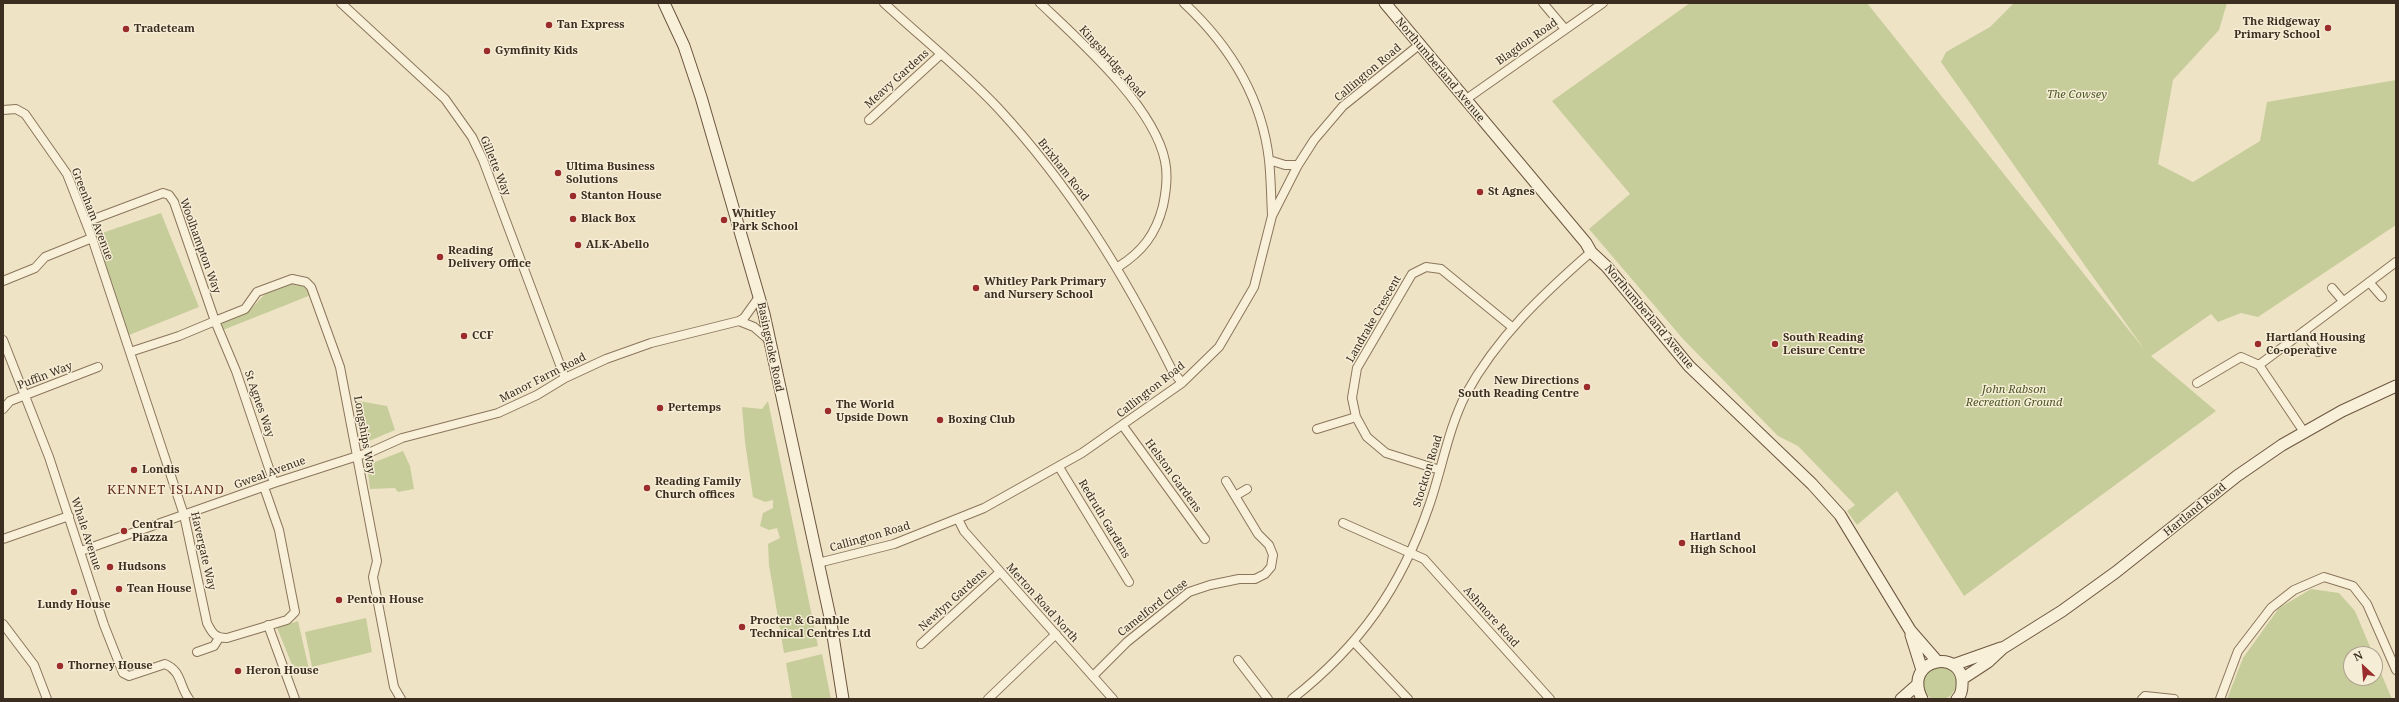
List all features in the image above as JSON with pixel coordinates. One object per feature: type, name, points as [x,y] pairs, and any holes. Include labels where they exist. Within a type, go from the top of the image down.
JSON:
[{"type":"street","name":"Gillette Way","points":[[341,3],[445,99],[472,136],[483,160],[565,378]]},
{"type":"street","name":"Basingstoke Road","points":[[664,3],[684,46],[701,96],[759,297],[830,617],[843,699]]},
{"type":"street","name":"Brixham Road","points":[[884,3],[997,108],[1045,163],[1087,218],[1118,267],[1172,370],[1182,383]]},
{"type":"street","name":"Kingsbridge Road","points":[[1040,3],[1099,61],[1131,98],[1154,130],[1165,161],[1166,193],[1158,224],[1136,256],[1118,267]]},
{"type":"street","points":[[1184,3],[1218,39],[1245,80],[1261,124],[1269,160],[1272,216]]},
{"type":"street","name":"Northumberland Avenue","points":[[1385,3],[1464,100],[1586,243],[1591,252],[1607,267],[1689,366],[1812,484],[1840,515],[1910,630],[1937,661]]},
{"type":"street","points":[[1543,3],[1565,29]]},
{"type":"street","name":"Blagdon Road","points":[[1464,100],[1603,3]]},
{"type":"street","name":"Callington Road","points":[[818,563],[894,544],[984,508],[1059,467],[1123,426],[1182,383],[1219,347],[1254,287],[1272,216],[1298,165],[1314,140],[1343,106],[1419,45]]},
{"type":"street","name":"Meavy Gardens","points":[[869,120],[940,55]]},
{"type":"street","name":"Greenham Avenue","points":[[3,110],[16,109],[25,114],[68,174],[92,238],[130,352]]},
{"type":"street","points":[[1269,160],[1285,165],[1298,165]]},
{"type":"street","name":"Woolhampton Way","points":[[86,222],[163,193],[169,195],[176,208],[215,321]]},
{"type":"street","points":[[3,281],[35,268],[45,257],[92,238]]},
{"type":"street","name":"Stockton Road","points":[[1292,699],[1316,680],[1354,642],[1385,602],[1412,554],[1430,504],[1447,443],[1466,394],[1512,327],[1547,290],[1591,252]]},
{"type":"street","points":[[2259,365],[2396,262]]},
{"type":"street","name":"Landrake Crescent","points":[[1440,470],[1386,453],[1367,437],[1356,417],[1352,398],[1357,368],[1412,274],[1426,267],[1441,270],[1512,327]]},
{"type":"street","name":"Longships Way","points":[[215,321],[245,308],[257,292],[292,279],[306,282],[316,298],[340,367],[358,454],[377,561],[373,577],[394,687],[401,699]]},
{"type":"street","points":[[2370,282],[2382,297]]},
{"type":"street","points":[[2332,288],[2343,301]]},
{"type":"street","points":[[739,321],[744,318],[759,297]]},
{"type":"street","points":[[130,352],[179,336],[215,321]]},
{"type":"street","name":"St Agnes Way","points":[[215,321],[221,333],[274,483]]},
{"type":"street","name":"Manor Farm Road","points":[[358,454],[373,451],[402,438],[498,413],[538,395],[565,378],[606,359],[651,343],[739,321]]},
{"type":"street","points":[[739,321],[754,327],[769,340]]},
{"type":"street","points":[[2304,331],[2318,352]]},
{"type":"street","name":"Whale Avenue","points":[[3,340],[26,395],[123,674],[129,676],[165,664],[173,668],[178,674],[185,694],[189,699]]},
{"type":"street","name":"Havergate Way","points":[[130,352],[184,515],[207,623],[212,633],[219,638]]},
{"type":"street","points":[[2197,383],[2241,357],[2259,365],[2304,432]]},
{"type":"street","name":"Puffin Way","points":[[3,409],[10,401],[98,367]]},
{"type":"street","name":"Hartland Road","points":[[1962,679],[1988,662],[2003,648],[2062,611],[2116,572],[2236,476],[2282,444],[2342,411],[2396,386]]},
{"type":"street","points":[[1317,429],[1356,417]]},
{"type":"street","name":"Helston Gardens","points":[[1123,426],[1205,539]]},
{"type":"street","name":"Gweal Avenue","points":[[81,551],[358,454]]},
{"type":"street","name":"Redruth Gardens","points":[[1059,467],[1129,582]]},
{"type":"street","name":"Camelford Close","points":[[1093,676],[1127,642],[1189,592],[1210,585],[1239,579],[1255,579],[1265,574],[1271,567],[1273,555],[1269,545],[1258,534],[1226,481]]},
{"type":"street","points":[[197,652],[214,646],[219,638],[232,636],[287,620],[295,612],[279,530],[264,487]]},
{"type":"street","points":[[1235,496],[1247,489]]},
{"type":"street","points":[[3,539],[69,516]]},
{"type":"street","name":"Merton Road North","points":[[958,519],[964,531],[1113,699]]},
{"type":"street","name":"Ashmore Road","points":[[1343,523],[1424,559],[1550,699]]},
{"type":"street","name":"Newlyn Gardens","points":[[921,644],[1000,572]]},
{"type":"street","points":[[2220,699],[2238,651],[2271,608],[2294,590],[2324,577],[2353,586],[2367,604],[2396,670]]},
{"type":"street","points":[[3,624],[34,665],[48,699]]},
{"type":"street","points":[[268,625],[294,699]]},
{"type":"street","name":"Northumberland Avenue","points":[[1910,630],[1922,670]]},
{"type":"street","points":[[988,699],[1056,634]]},
{"type":"street","points":[[1354,642],[1408,699]]},
{"type":"street","name":"Hartland Road","points":[[1953,664],[2003,648]]},
{"type":"street","points":[[1238,660],[1268,699]]},
{"type":"street","points":[[1922,699],[1918,691],[1918,684],[1922,670],[1928,665],[1937,661],[1953,664],[1959,671],[1962,679],[1958,699]]},
{"type":"street","points":[[1902,699],[1918,684]]},
{"type":"street","points":[[2142,699],[2145,696],[2174,699]]},
{"type":"green space","points":[[1690,3],[1867,3],[2144,349],[1941,62],[1946,52],[1990,27],[2014,3],[2227,3],[2219,30],[2173,80],[2158,164],[2193,182],[2260,141],[2267,102],[2396,80],[2396,225],[2258,317],[2241,313],[2218,322],[2211,314],[2151,356],[2216,411],[1964,596],[1897,491],[1857,525],[1847,511],[1855,505],[1798,446],[1778,436],[1683,339],[1589,229],[1630,194],[1552,101]]},
{"type":"green space","points":[[161,213],[199,307],[129,335],[96,235]]},
{"type":"green space","points":[[297,282],[308,286],[311,295],[223,330],[222,325],[224,321],[251,309],[265,294]]},
{"type":"green space","points":[[359,401],[387,406],[395,430],[362,444],[356,402]]},
{"type":"green space","points":[[768,401],[818,646],[784,653],[769,565],[768,544],[780,538],[777,528],[769,530],[760,526],[763,513],[773,508],[773,500],[765,502],[753,497],[745,442],[742,407],[762,409]]},
{"type":"green space","points":[[403,451],[410,466],[414,489],[398,492],[395,488],[370,489],[367,465]]},
{"type":"green space","points":[[2311,589],[2339,593],[2355,611],[2370,646],[2343,646],[2343,686],[2383,686],[2383,678],[2392,699],[2227,699],[2243,658],[2279,608]]},
{"type":"green space","points":[[366,618],[372,652],[312,667],[305,632]]},
{"type":"green space","points":[[298,621],[309,669],[295,672],[277,628]]},
{"type":"green space","points":[[822,654],[831,699],[792,699],[786,663]]},
{"type":"green space","points":[[1936,666],[1942,666],[1951,671],[1955,677],[1955,689],[1951,695],[1942,700],[1936,700],[1927,695],[1922,686],[1922,680],[1927,671]]},
{"type":"place","name":"Tan Express","points":[[549,25]]},
{"type":"place","name":"The Ridgeway Primary School","points":[[2328,28]]},
{"type":"place","name":"Tradeteam","points":[[126,29]]},
{"type":"place","name":"Gymfinity Kids","points":[[487,51]]},
{"type":"place","name":"Ultima Business Solutions","points":[[558,173]]},
{"type":"place","name":"St Agnes","points":[[1480,192]]},
{"type":"place","name":"Stanton House","points":[[573,196]]},
{"type":"place","name":"Black Box","points":[[573,219]]},
{"type":"place","name":"Whitley Park School","points":[[724,220]]},
{"type":"place","name":"ALK-Abello","points":[[578,245]]},
{"type":"place","name":"Reading Delivery Office","points":[[440,257]]},
{"type":"place","name":"Whitley Park Primary and Nursery School","points":[[976,288]]},
{"type":"place","name":"CCF","points":[[464,336]]},
{"type":"place","name":"South Reading Leisure Centre","points":[[1775,344]]},
{"type":"place","name":"Hartland Housing Co-operative","points":[[2258,344]]},
{"type":"place","name":"New Directions South Reading Centre","points":[[1587,387]]},
{"type":"place","name":"Pertemps","points":[[660,408]]},
{"type":"place","name":"The World Upside Down","points":[[828,411]]},
{"type":"place","name":"Boxing Club","points":[[940,420]]},
{"type":"place","name":"Londis","points":[[134,470]]},
{"type":"place","name":"Reading Family Church offices","points":[[647,488]]},
{"type":"place","name":"Central Piazza","points":[[124,531]]},
{"type":"place","name":"Hartland High School","points":[[1682,543]]},
{"type":"place","name":"Hudsons","points":[[110,567]]},
{"type":"place","name":"Tean House","points":[[119,589]]},
{"type":"place","name":"Lundy House","points":[[74,592]]},
{"type":"place","name":"Penton House","points":[[339,600]]},
{"type":"place","name":"Procter & Gamble Technical Centres Ltd","points":[[742,627]]},
{"type":"place","name":"Thorney House","points":[[60,666]]},
{"type":"place","name":"Heron House","points":[[238,671]]},
{"type":"district","name":"KENNET ISLAND","points":[[166,490]]},
{"type":"park label","name":"The Cowsey","points":[[2077,95]]},
{"type":"park label","name":"John Rabson Recreation Ground","points":[[2014,396]]}]
